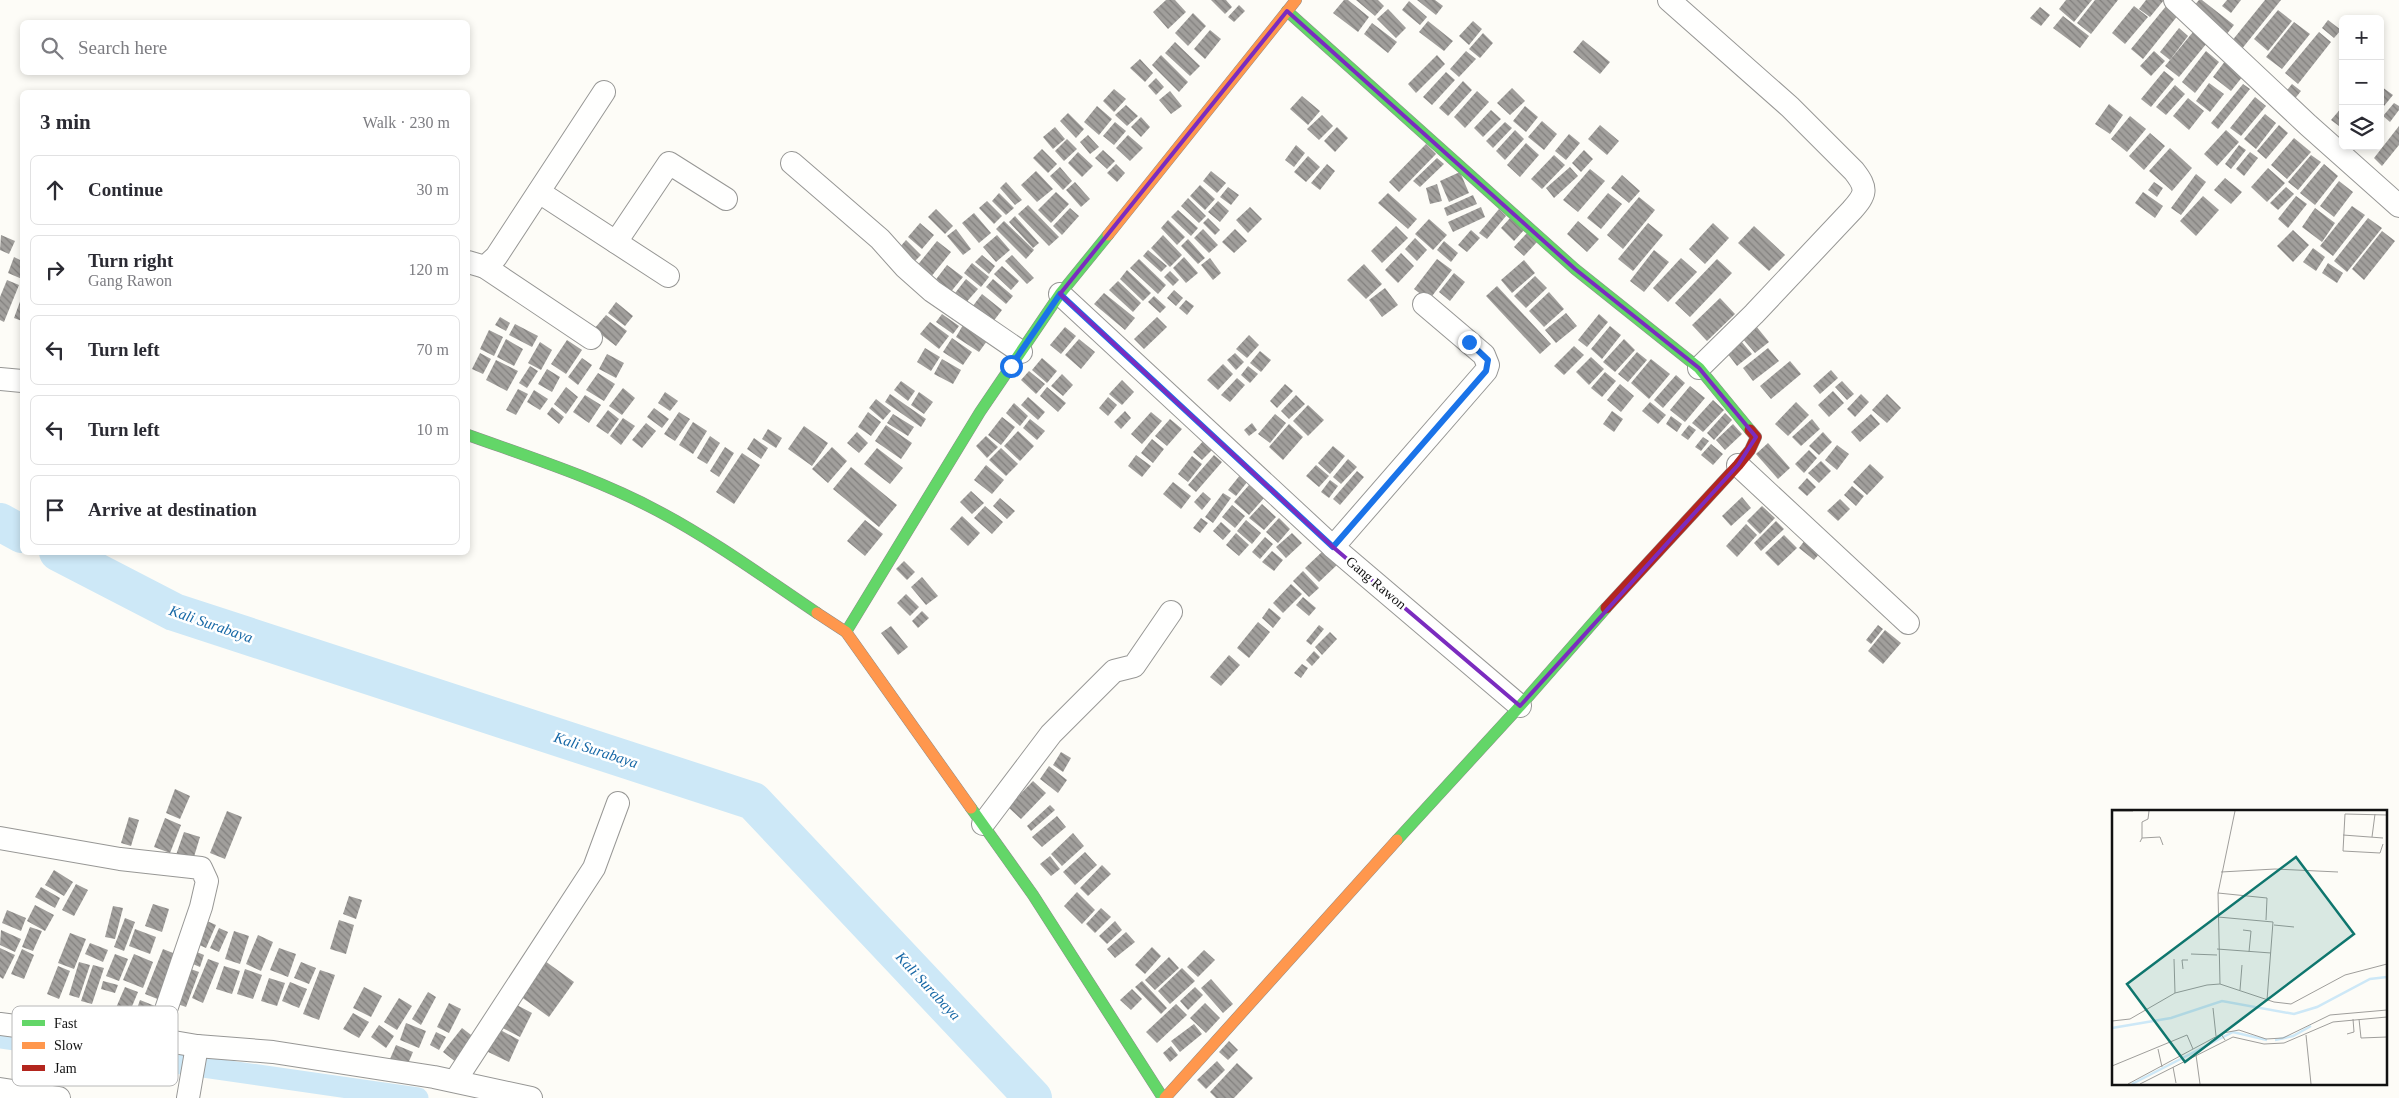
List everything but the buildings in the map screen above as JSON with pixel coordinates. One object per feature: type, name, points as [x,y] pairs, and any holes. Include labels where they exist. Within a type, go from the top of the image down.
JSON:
[{"type":"street","points":[[846,632],[980,412],[1060,294],[1296,0]]},
{"type":"street","points":[[1669,0],[1790,107],[1854,171],[1862,181],[1865,190],[1862,199],[1852,210],[1754,314],[1699,368]]},
{"type":"street","points":[[2175,0],[2308,125],[2399,206]]},
{"type":"street","points":[[470,436],[597,482],[658,511],[721,549],[846,632],[1033,895],[1164,1098],[1353,887],[1520,706],[1637,572],[1738,465],[1754,443],[1756,437],[1699,368],[1575,269],[1287,11]]},
{"type":"street","points":[[476,264],[496,257],[604,92]]},
{"type":"street","points":[[616,242],[669,163],[726,200]]},
{"type":"street","points":[[792,163],[880,239],[905,268],[932,291],[1021,352]]},
{"type":"street","points":[[539,192],[668,276]]},
{"type":"street","points":[[476,264],[591,338]]},
{"type":"street","name":"Gang Rawon","points":[[1060,294],[1333,547],[1520,706]]},
{"type":"street","points":[[1333,547],[1486,371],[1488,365],[1484,355],[1424,304]]},
{"type":"street","points":[[0,378],[20,381]]},
{"type":"street","points":[[1738,465],[1908,623]]},
{"type":"street","points":[[983,824],[1051,734],[1114,671],[1134,666],[1171,612]]},
{"type":"street","points":[[455,1081],[594,868],[618,803]]},
{"type":"street","points":[[0,838],[120,859],[201,868],[208,881],[167,1006]]},
{"type":"street","points":[[178,1046],[196,1052],[273,1052],[455,1081],[531,1098]]},
{"type":"street","points":[[188,1095],[196,1052]]},
{"type":"street","points":[[0,1089],[59,1098]]},
{"type":"highlighted area","points":[[1287,11],[1575,269],[1699,368],[1756,437],[1738,465],[1520,706],[1333,547],[1060,294]]},
{"type":"waterway","name":"Kali Surabaya","points":[[0,522],[20,533]]},
{"type":"waterway","name":"Kali Surabaya","points":[[64,555],[174,612],[753,801],[1033,1098]]},
{"type":"waterway","points":[[0,1038],[12,1040]]},
{"type":"waterway","points":[[178,1064],[418,1098]]},
{"type":"traffic: fast","points":[[1287,11],[1575,269],[1699,368],[1750,430]]},
{"type":"traffic: fast","points":[[846,632],[980,412],[1060,294],[1108,235]]},
{"type":"traffic: fast","points":[[470,436],[588,479],[635,499],[719,547],[817,613]]},
{"type":"traffic: fast","points":[[1397,840],[1520,706],[1606,608]]},
{"type":"traffic: fast","points":[[971,808],[1033,895],[1163,1098]]},
{"type":"traffic: slow","points":[[1108,235],[1296,0]]},
{"type":"traffic: slow","points":[[817,613],[846,632],[971,808]]},
{"type":"traffic: slow","points":[[1165,1098],[1397,840]]},
{"type":"traffic: jam","points":[[1606,608],[1738,465],[1750,450],[1756,437],[1750,430]]},
{"type":"route","points":[[1011,366],[1060,294],[1333,547],[1486,371],[1488,360],[1469,342]]}]
